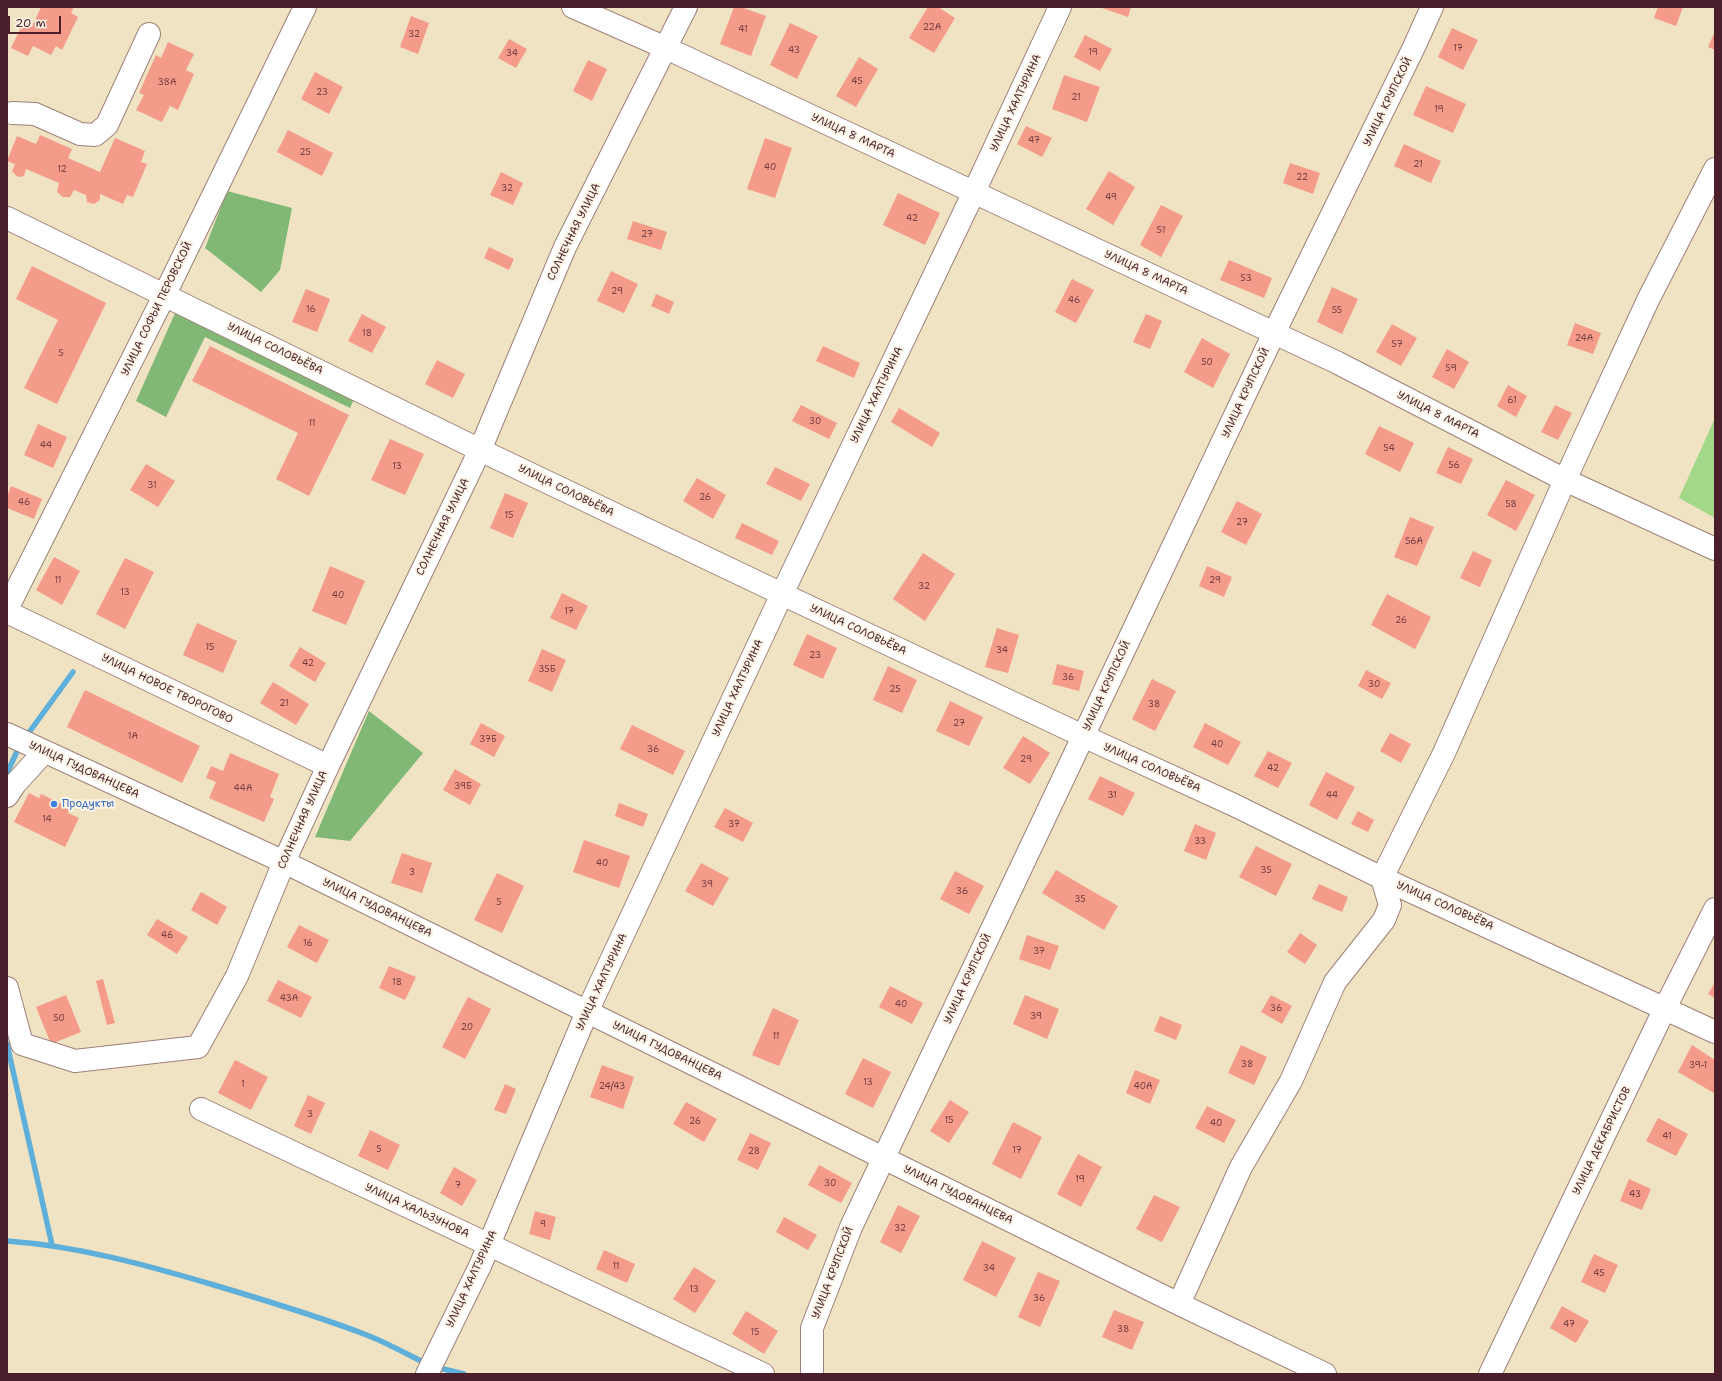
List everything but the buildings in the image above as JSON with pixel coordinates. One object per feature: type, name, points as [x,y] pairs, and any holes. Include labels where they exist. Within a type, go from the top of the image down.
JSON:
[{"type":"street","name":"УЛИЦА СОФЬИ ПЕРОВСКОЙ","points":[[7,611],[165,294],[305,7]]},
{"type":"street","name":"УЛИЦА 8 МАРТА","points":[[573,7],[666,48],[1336,362],[1565,480],[1715,549]]},
{"type":"street","name":"СОЛНЕЧНАЯ УЛИЦА","points":[[7,988],[22,1044],[75,1061],[198,1047],[237,976],[284,862],[328,766],[480,450],[564,247],[686,7]]},
{"type":"street","name":"УЛИЦА ХАЛТУРИНА","points":[[427,1374],[489,1245],[587,1012],[782,594],[974,192],[1060,7]]},
{"type":"street","name":"УЛИЦА КРУПСКОЙ","points":[[812,1374],[812,1328],[851,1227],[882,1158],[1274,333],[1414,47],[1432,7]]},
{"type":"street","points":[[9,116],[35,114],[80,134],[95,135],[106,125],[149,34]]},
{"type":"street","points":[[1179,1304],[1241,1167],[1291,1081],[1335,982],[1384,920],[1390,906],[1382,878],[1444,753],[1565,480],[1648,300],[1715,169]]},
{"type":"street","name":"УЛИЦА СОЛОВЬЁВА","points":[[7,218],[165,294],[480,450],[782,594],[1083,736],[1234,805],[1382,878],[1715,1032]]},
{"type":"street","name":"УЛИЦА НОВОЕ ТВОРОГОВО","points":[[7,611],[328,766]]},
{"type":"street","name":"УЛИЦА ГУДОВАНЦЕВА","points":[[7,734],[284,862],[882,1158],[1325,1374]]},
{"type":"street","points":[[7,796],[15,784],[44,752]]},
{"type":"street","name":"УЛИЦА ДЕКАБРИСТОВ","points":[[1490,1374],[1665,1008],[1715,909]]},
{"type":"street","name":"УЛИЦА ХАЛЬЗУНОВА","points":[[201,1109],[763,1374]]},
{"type":"green space","points":[[227,191],[292,208],[280,270],[261,292],[205,248]]},
{"type":"green space","points":[[176,311],[355,397],[350,408],[205,337],[166,417],[136,401]]},
{"type":"green space","points":[[1715,418],[1715,518],[1679,498]]},
{"type":"green space","points":[[369,711],[423,753],[350,841],[315,837]]},
{"type":"waterway","points":[[25,738],[73,672]]},
{"type":"waterway","points":[[7,773],[20,745]]},
{"type":"waterway","points":[[7,1044],[52,1245]]},
{"type":"waterway","points":[[7,1241],[60,1247],[112,1257],[163,1270],[346,1327],[372,1337],[427,1364]]},
{"type":"waterway","points":[[435,1367],[464,1374]]},
{"type":"place","name":"Продукты","points":[[54,804]]}]
